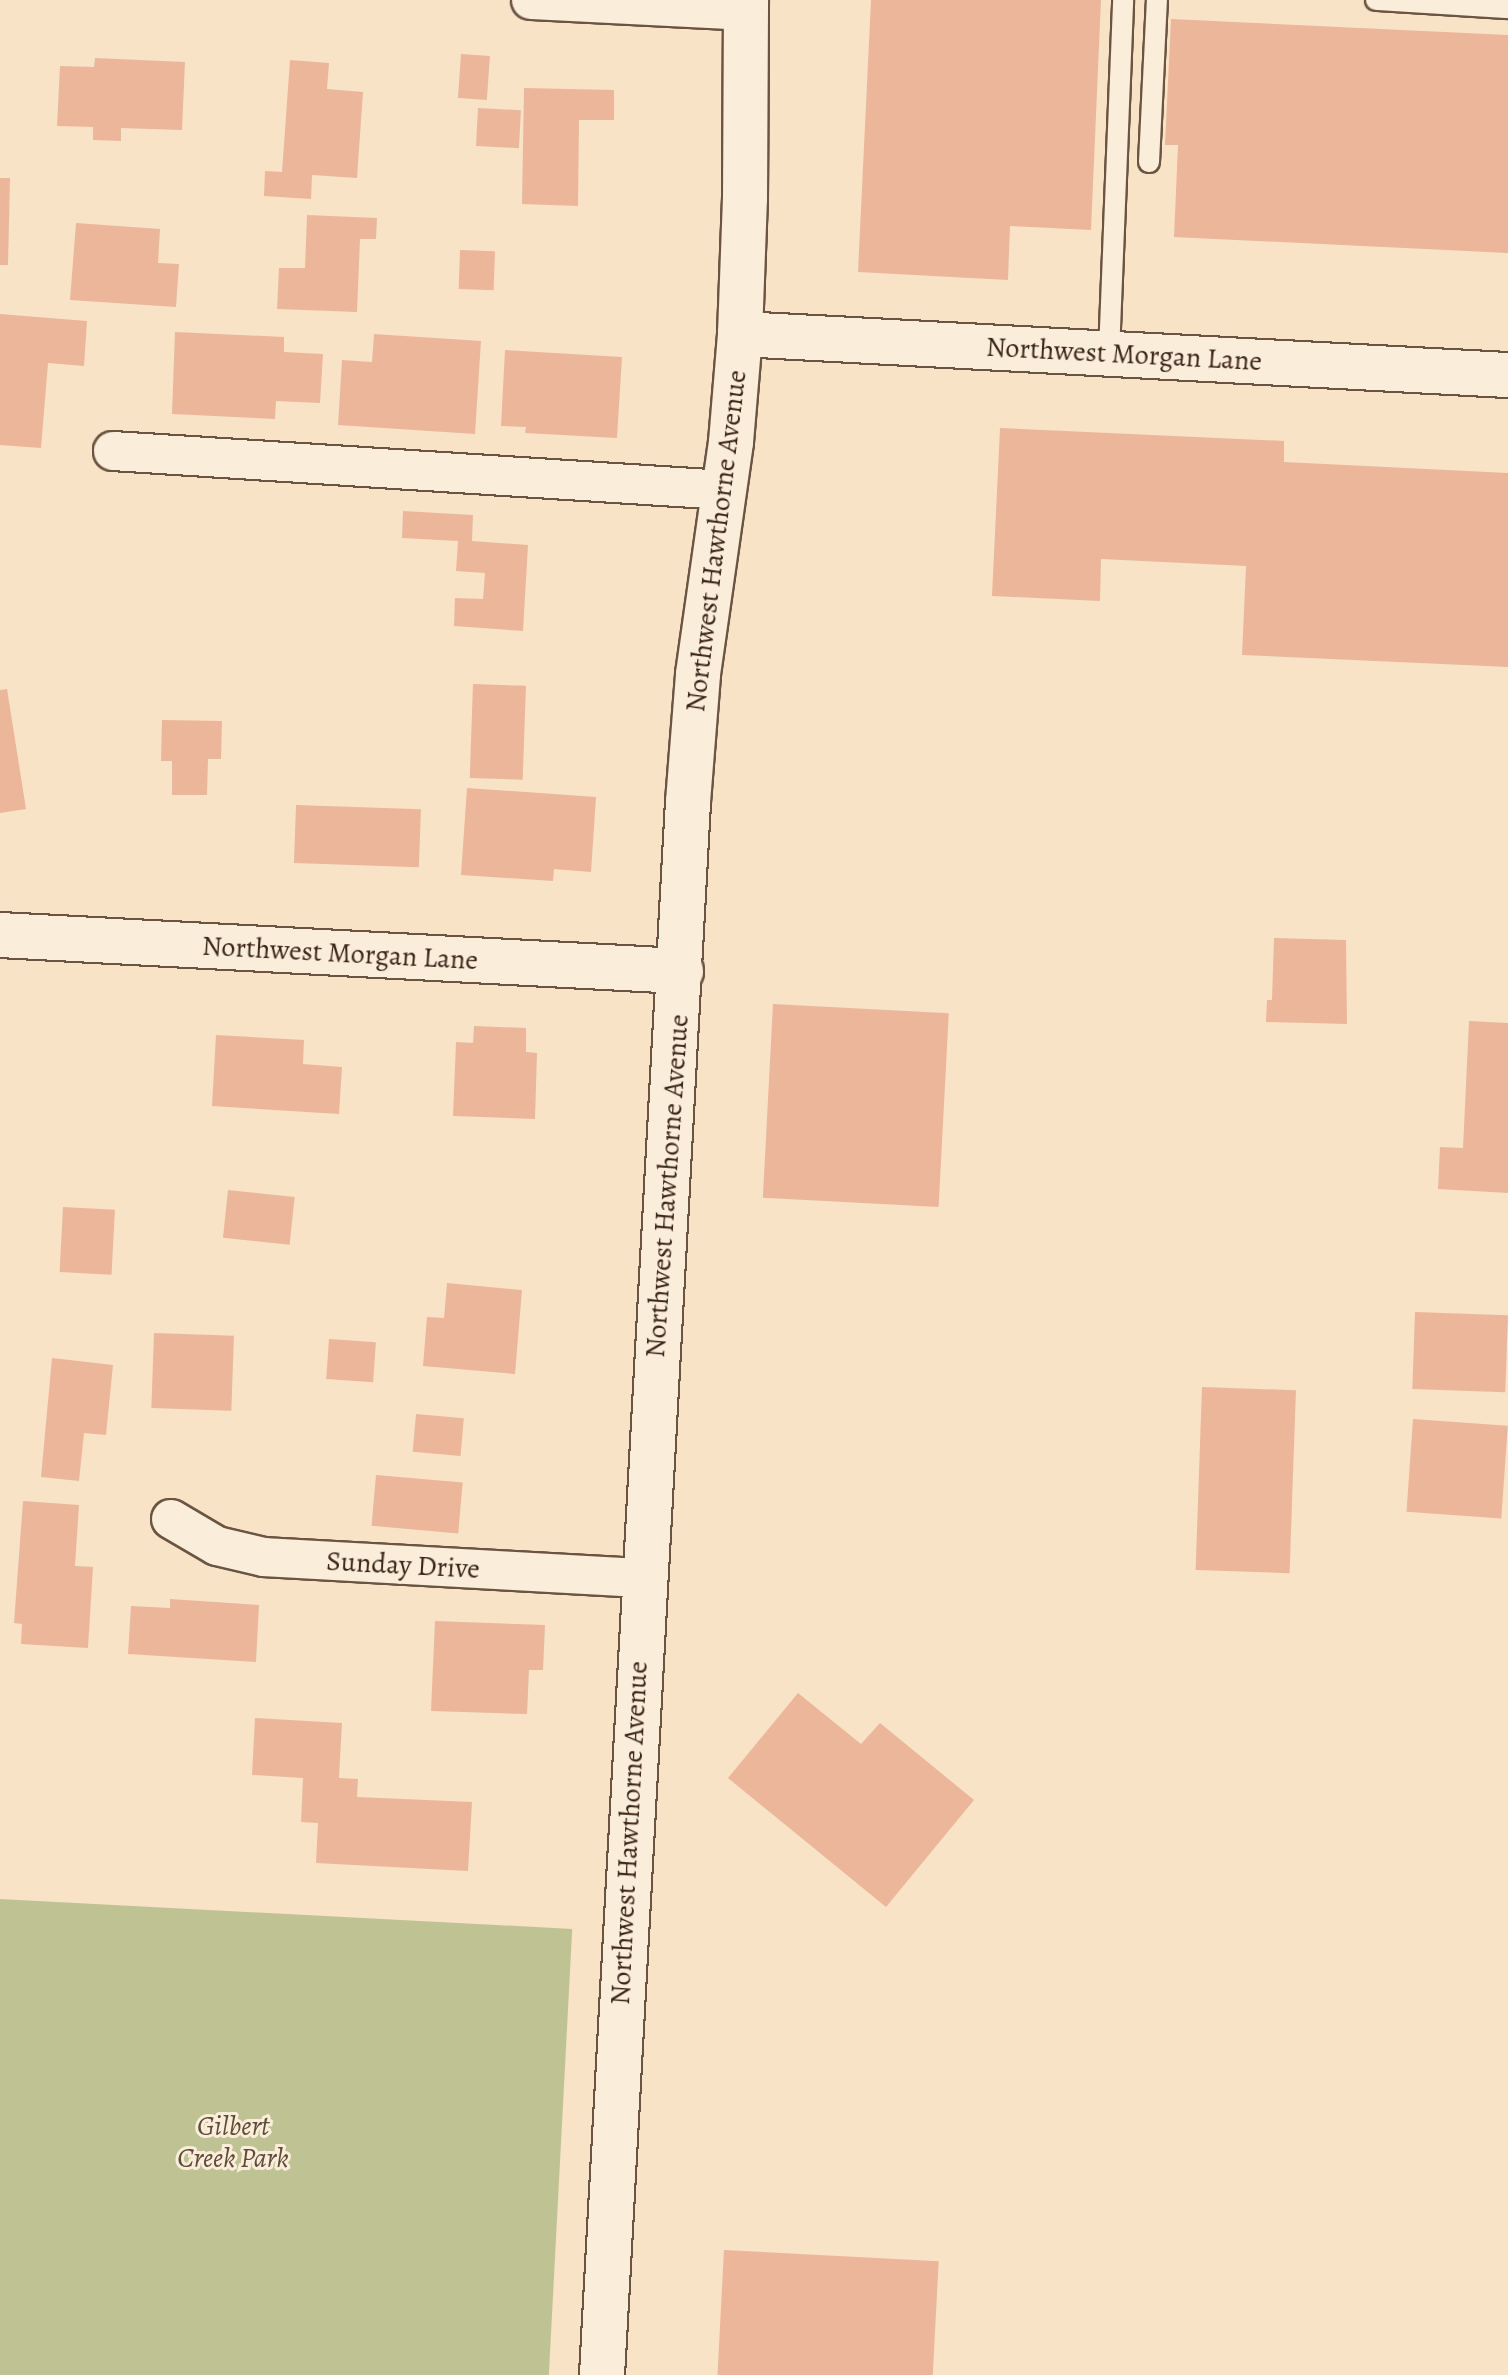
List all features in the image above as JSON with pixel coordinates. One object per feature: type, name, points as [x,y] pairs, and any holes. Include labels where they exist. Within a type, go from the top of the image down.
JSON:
[{"type":"street","points":[[531,0],[746,6]]},
{"type":"street","name":"Northwest Hawthorne Avenue","points":[[602,2375],[643,1578],[698,674],[725,490],[740,334],[745,199],[746,6]]},
{"type":"street","name":"Northwest Morgan Lane","points":[[740,334],[1508,375]]},
{"type":"street","points":[[113,451],[725,490]]},
{"type":"street","name":"Northwest Morgan Lane","points":[[0,935],[681,971]]},
{"type":"street","name":"Sunday Drive","points":[[171,1519],[217,1546],[264,1557],[643,1578]]},
{"type":"lane","points":[[1109,353],[1123,0]]},
{"type":"lane","points":[[1149,162],[1157,0]]},
{"type":"lane","points":[[1376,0],[1508,8]]},
{"type":"green space","name":"Gilbert Creek Park","points":[[0,1899],[572,1929],[549,2375],[0,2375]]},
{"type":"building","points":[[871,0],[1101,0],[1091,230],[1010,226],[1008,280],[858,272]]},
{"type":"building","points":[[1171,19],[1508,35],[1508,253],[1174,237],[1178,145],[1165,145]]},
{"type":"building","points":[[461,54],[490,56],[487,100],[458,98]]},
{"type":"building","points":[[95,58],[185,62],[182,130],[121,128],[121,141],[93,140],[93,127],[57,126],[60,66],[94,67]]},
{"type":"building","points":[[290,60],[329,63],[327,89],[363,92],[357,178],[312,175],[311,199],[264,196],[265,171],[282,172]]},
{"type":"building","points":[[524,88],[614,90],[614,120],[579,120],[578,206],[522,204]]},
{"type":"building","points":[[478,108],[521,110],[519,148],[476,146]]},
{"type":"building","points":[[0,178],[10,178],[8,265],[0,265]]},
{"type":"building","points":[[307,215],[377,218],[376,239],[360,239],[357,312],[277,309],[279,268],[305,268]]},
{"type":"building","points":[[76,223],[160,229],[158,263],[179,264],[176,307],[70,300]]},
{"type":"building","points":[[460,250],[495,251],[494,290],[459,289]]},
{"type":"building","points":[[0,314],[87,321],[84,366],[48,363],[41,448],[0,445]]},
{"type":"building","points":[[175,332],[284,337],[284,352],[323,354],[320,403],[276,401],[275,419],[172,414]]},
{"type":"building","points":[[374,334],[481,341],[475,434],[338,425],[342,360],[372,362]]},
{"type":"building","points":[[505,350],[622,357],[617,438],[525,433],[526,427],[501,426]]},
{"type":"building","points":[[1000,428],[1284,441],[1284,462],[1508,473],[1508,667],[1242,655],[1246,566],[1101,559],[1100,601],[992,596]]},
{"type":"building","points":[[403,511],[473,515],[472,541],[528,545],[523,631],[454,626],[455,598],[483,599],[485,573],[456,571],[458,541],[402,538]]},
{"type":"building","points":[[473,684],[526,686],[523,780],[470,778]]},
{"type":"building","points":[[7,689],[26,809],[0,813],[0,690]]},
{"type":"building","points":[[162,720],[222,721],[221,759],[208,759],[207,795],[172,795],[172,761],[161,761]]},
{"type":"building","points":[[467,788],[596,797],[591,872],[554,869],[553,881],[461,875]]},
{"type":"building","points":[[296,805],[421,809],[419,867],[294,863]]},
{"type":"building","points":[[1274,938],[1346,940],[1347,1024],[1266,1022],[1267,1000],[1272,1000]]},
{"type":"building","points":[[773,1004],[949,1013],[939,1207],[763,1198]]},
{"type":"building","points":[[1469,1021],[1508,1023],[1508,1193],[1438,1189],[1440,1147],[1463,1148]]},
{"type":"building","points":[[474,1026],[526,1028],[526,1052],[537,1053],[535,1119],[453,1116],[456,1042],[473,1043]]},
{"type":"building","points":[[216,1035],[304,1040],[303,1064],[342,1067],[339,1114],[212,1106]]},
{"type":"building","points":[[228,1190],[295,1197],[290,1245],[223,1238]]},
{"type":"building","points":[[63,1207],[115,1210],[112,1275],[60,1272]]},
{"type":"building","points":[[447,1283],[522,1290],[515,1374],[423,1366],[427,1317],[444,1318]]},
{"type":"building","points":[[1415,1312],[1508,1315],[1505,1392],[1412,1389]]},
{"type":"building","points":[[154,1333],[234,1336],[231,1411],[151,1408]]},
{"type":"building","points":[[329,1339],[376,1342],[373,1382],[326,1379]]},
{"type":"building","points":[[52,1358],[113,1365],[106,1435],[84,1433],[79,1481],[41,1477]]},
{"type":"building","points":[[1202,1387],[1296,1390],[1290,1573],[1196,1570]]},
{"type":"building","points":[[416,1414],[464,1418],[461,1456],[413,1452]]},
{"type":"building","points":[[1413,1419],[1508,1426],[1501,1518],[1407,1512]]},
{"type":"building","points":[[376,1475],[463,1483],[458,1533],[372,1526]]},
{"type":"building","points":[[23,1501],[79,1505],[75,1566],[93,1567],[88,1648],[21,1644],[22,1624],[14,1623]]},
{"type":"building","points":[[170,1599],[259,1605],[256,1662],[128,1654],[131,1606],[170,1608]]},
{"type":"building","points":[[435,1621],[545,1625],[543,1670],[529,1670],[527,1714],[431,1711]]},
{"type":"building","points":[[798,1693],[861,1744],[880,1723],[974,1800],[886,1907],[728,1778]]},
{"type":"building","points":[[255,1718],[342,1723],[339,1778],[358,1779],[357,1797],[472,1802],[468,1871],[316,1863],[318,1823],[301,1822],[303,1778],[252,1775]]},
{"type":"building","points":[[724,2250],[939,2261],[933,2375],[717,2375]]}]
